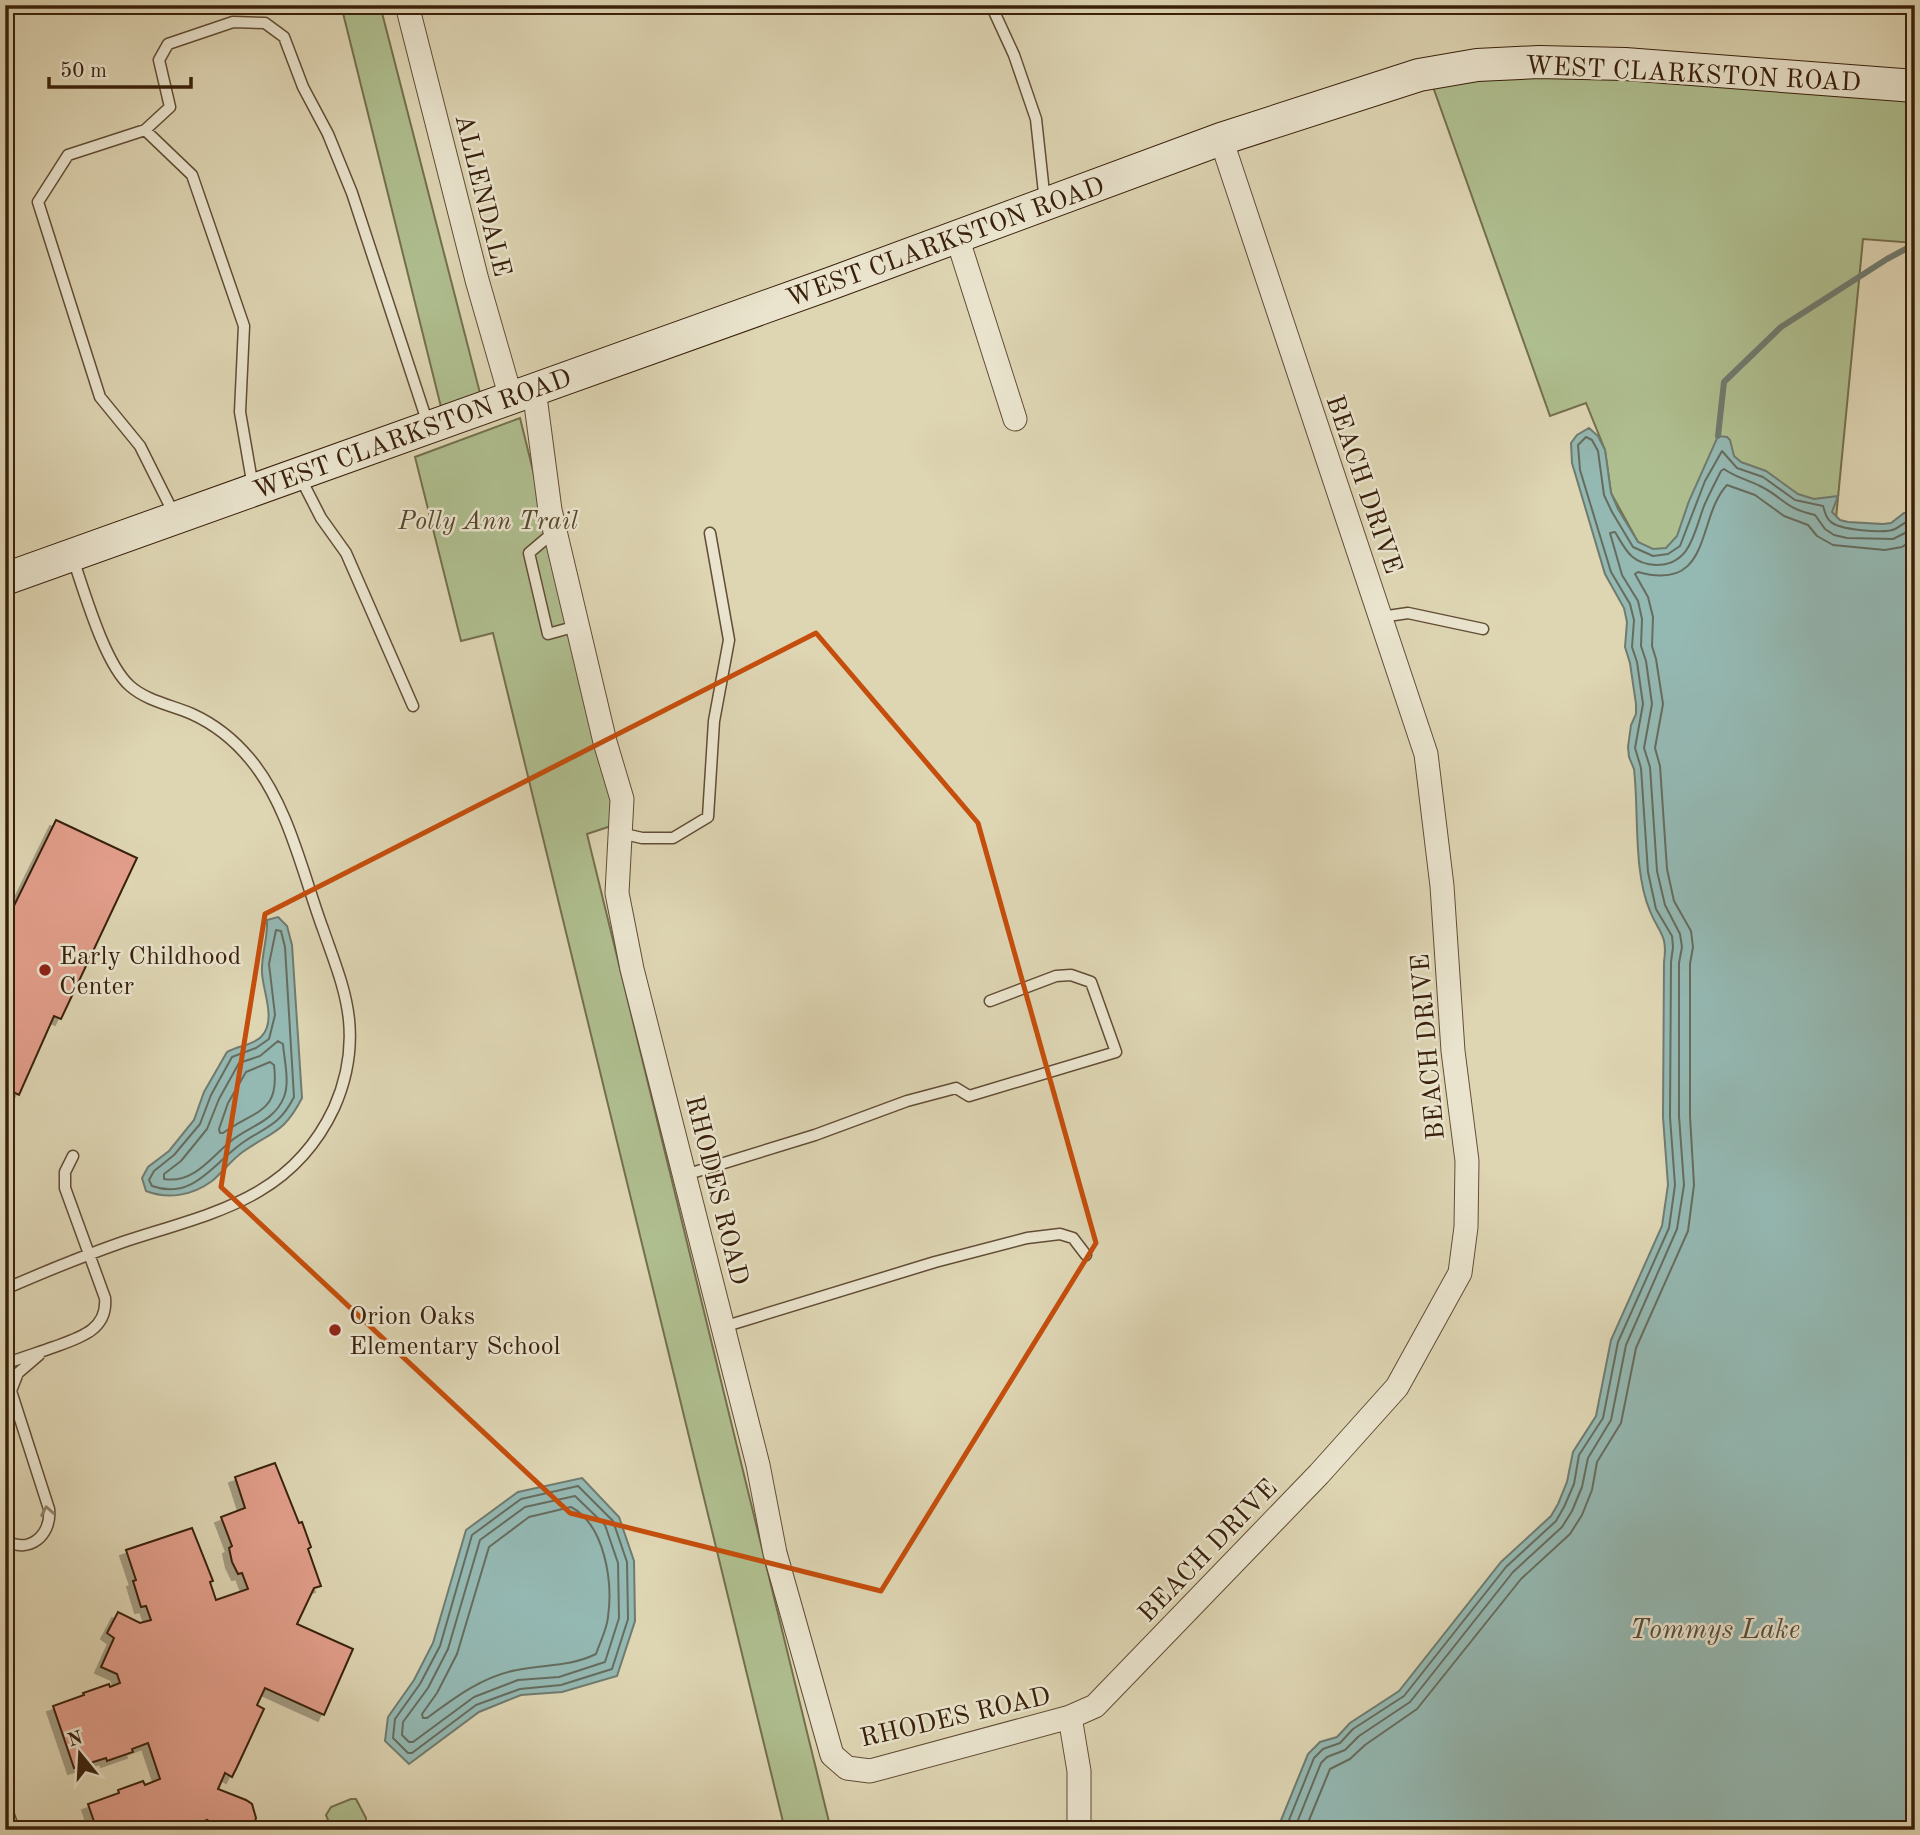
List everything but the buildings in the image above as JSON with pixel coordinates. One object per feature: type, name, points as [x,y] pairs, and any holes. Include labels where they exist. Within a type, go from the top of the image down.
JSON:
[{"type":"main road","name":"WEST CLARKSTON ROAD","points":[[5,579],[957,237],[1221,139],[1419,75],[1477,65],[1539,62],[1625,64],[1915,86]]},
{"type":"street","name":"ALLENDALE","points":[[407,5],[477,280],[523,393]]},
{"type":"street","name":"BEACH DRIVE","points":[[1070,1717],[1095,1706],[1319,1474],[1397,1387],[1460,1273],[1466,1227],[1466,1161],[1453,1051],[1442,886],[1426,754],[1415,713],[1221,139]]},
{"type":"street","points":[[957,237],[1015,419]]},
{"type":"street","name":"RHODES ROAD","points":[[523,393],[605,742],[622,799],[617,893],[632,969],[758,1465],[775,1553],[831,1755],[846,1768],[870,1771],[1070,1717]]},
{"type":"street","points":[[1070,1717],[1079,1770],[1079,1830]]},
{"type":"lane","points":[[991,5],[1014,55],[1036,118],[1045,204]]},
{"type":"lane","points":[[176,518],[140,446],[100,397],[38,202],[68,155],[145,130],[170,107],[159,60],[168,44],[233,22],[265,23],[284,37],[303,87],[328,134],[352,193],[429,426]]},
{"type":"lane","points":[[145,130],[192,175],[244,326],[240,412],[253,490]]},
{"type":"lane","points":[[299,474],[321,518],[346,553],[413,706]]},
{"type":"lane","points":[[620,833],[642,838],[673,838],[708,817],[714,720],[729,640],[710,533]]},
{"type":"lane","points":[[5,1289],[89,1254],[235,1205],[268,1188],[291,1169],[311,1147],[337,1103],[348,1062],[349,1022],[344,991],[288,830],[269,787],[254,764],[230,739],[193,715],[139,692],[122,678],[107,652],[72,555]]},
{"type":"lane","points":[[1381,617],[1408,613],[1483,629]]},
{"type":"lane","points":[[685,1175],[815,1135],[907,1101],[957,1088],[969,1096],[1116,1052],[1091,982],[1071,975],[1056,976],[990,1001]]},
{"type":"lane","points":[[5,1364],[83,1337],[102,1320],[106,1307],[105,1298],[64,1180],[73,1156]]},
{"type":"lane","points":[[723,1327],[923,1265],[1027,1238],[1060,1234],[1073,1238],[1086,1255]]},
{"type":"lane","points":[[5,1540],[13,1544],[29,1543],[43,1536],[49,1523],[49,1509],[12,1391],[19,1373],[43,1351]]},
{"type":"lane","points":[[5,1804],[14,1830]]},
{"type":"highlighted area","points":[[816,633],[978,823],[1096,1243],[881,1591],[570,1513],[221,1187],[265,914]]},
{"type":"green space","points":[[341,5],[380,5],[480,393],[441,407]]},
{"type":"green space","points":[[1583,73],[1915,100],[1915,243],[1863,239],[1831,570],[1915,1437],[1638,542],[1611,493],[1605,450],[1586,403],[1550,416],[1432,84]]},
{"type":"green space","name":"Polly Ann Trail","points":[[520,418],[620,823],[587,834],[831,1830],[785,1830],[493,633],[461,641],[415,457]]},
{"type":"green space","points":[[356,1799],[366,1818],[366,1830],[332,1830],[326,1815],[331,1807]]},
{"type":"water","name":"Tommys Lake","points":[[1589,428],[1598,436],[1605,450],[1611,493],[1618,509],[1638,542],[1653,549],[1666,548],[1677,536],[1689,501],[1718,436],[1730,440],[1734,456],[1741,462],[1766,471],[1798,494],[1814,499],[1838,496],[1832,512],[1840,520],[1883,524],[1891,523],[1904,513],[1915,512],[1915,1830],[1277,1830],[1308,1754],[1320,1742],[1337,1737],[1350,1723],[1399,1691],[1501,1562],[1551,1516],[1567,1482],[1573,1452],[1596,1416],[1611,1340],[1662,1226],[1668,1185],[1663,1117],[1665,945],[1650,911],[1641,878],[1634,769],[1628,747],[1636,704],[1625,647],[1627,622],[1624,608],[1605,574],[1572,463],[1571,443],[1577,435]]},
{"type":"water","points":[[278,917],[287,926],[292,945],[302,1098],[283,1125],[240,1154],[205,1186],[181,1195],[146,1191],[142,1178],[148,1167],[169,1151],[194,1120],[204,1092],[227,1052],[258,1040],[266,1030],[269,1015],[262,960],[267,920]]},
{"type":"water","points":[[582,1478],[619,1517],[634,1561],[635,1621],[617,1676],[562,1692],[521,1695],[479,1712],[409,1764],[385,1741],[388,1717],[414,1680],[433,1643],[466,1530],[518,1492]]},
{"type":"waterway","points":[[1718,436],[1724,382],[1781,327],[1915,244]]},
{"type":"place","name":"Early Childhood Center","points":[[45,970]]},
{"type":"place","name":"Orion Oaks Elementary School","points":[[335,1330]]}]
